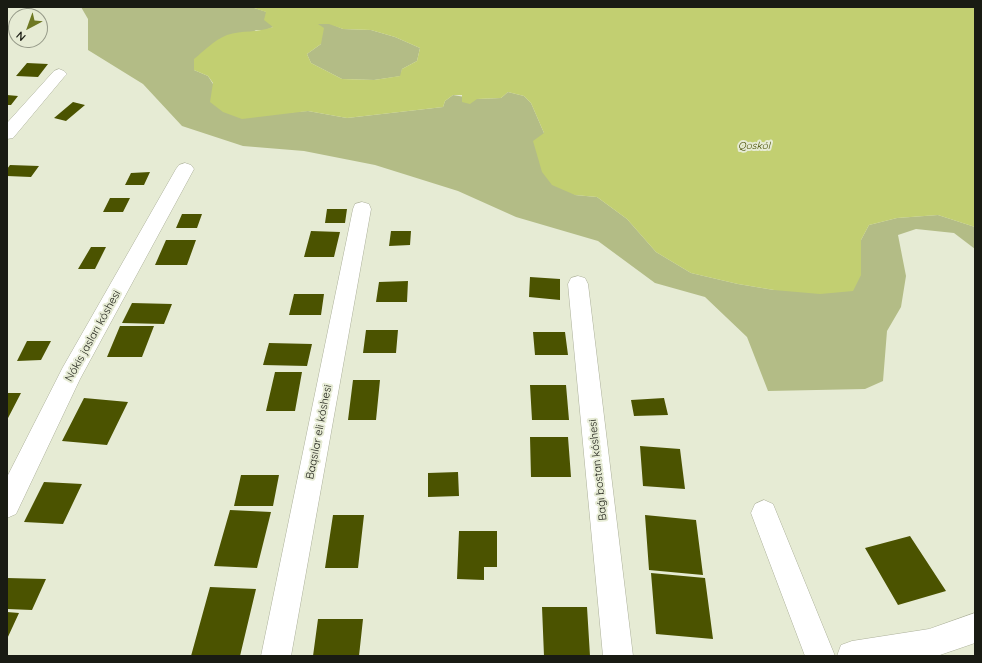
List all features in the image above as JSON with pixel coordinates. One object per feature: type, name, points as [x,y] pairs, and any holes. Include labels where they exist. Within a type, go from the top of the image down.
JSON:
[{"type":"street","points":[[7,134],[59,74]]},
{"type":"street","name":"Nókis jasları kóshesi","points":[[7,505],[71,374],[185,169]]},
{"type":"street","name":"Baqsılar eli kóshesi","points":[[276,656],[362,209]]},
{"type":"street","name":"Baǵı bostan kóshesi","points":[[578,284],[618,656]]},
{"type":"street","points":[[764,513],[820,656]]},
{"type":"street","points":[[852,656],[929,644],[975,628]]},
{"type":"shaded area","points":[[81,7],[251,7],[267,12],[273,27],[266,30],[256,30],[194,70],[208,76],[213,84],[282,113],[308,111],[347,118],[443,107],[445,101],[453,95],[477,99],[501,98],[508,92],[524,96],[531,103],[544,133],[575,195],[597,197],[627,219],[656,252],[691,273],[738,284],[774,290],[861,275],[861,240],[869,225],[897,218],[938,215],[975,227],[975,249],[954,233],[916,229],[898,235],[906,276],[901,307],[887,331],[883,381],[865,389],[768,391],[747,337],[705,297],[655,283],[598,241],[516,217],[458,191],[375,165],[304,151],[243,146],[182,126],[143,84],[88,50],[88,19]]},
{"type":"shaded area","points":[[317,23],[329,23],[343,29],[371,30],[395,37],[420,48],[417,61],[402,69],[401,76],[374,80],[342,79],[311,63],[307,54],[321,44]]},
{"type":"water","name":"Qoskól","points":[[251,7],[975,7],[975,227],[938,215],[897,218],[869,225],[861,240],[861,275],[853,291],[820,294],[774,290],[738,284],[691,273],[656,252],[627,219],[597,197],[575,195],[552,185],[542,172],[533,141],[544,133],[531,103],[524,96],[508,92],[501,98],[477,99],[470,104],[462,102],[462,95],[453,95],[445,101],[443,107],[347,118],[308,111],[242,119],[223,112],[210,102],[213,83],[208,76],[194,70],[194,59],[222,37],[238,32],[262,30],[273,27],[264,20],[266,12]],"holes":[[[318,24],[329,24],[343,29],[371,30],[395,37],[420,48],[417,61],[402,69],[400,76],[374,80],[342,79],[311,63],[307,54],[321,44],[324,28]]]},
{"type":"building","points":[[27,63],[48,64],[38,77],[16,76]]},
{"type":"building","points":[[7,95],[18,96],[11,105],[7,105]]},
{"type":"building","points":[[73,102],[85,105],[66,121],[54,118]]},
{"type":"building","points":[[10,165],[39,166],[31,177],[7,176],[7,169]]},
{"type":"building","points":[[150,172],[144,185],[125,185],[131,173]]},
{"type":"building","points":[[110,198],[130,198],[123,212],[103,212]]},
{"type":"building","points":[[327,209],[347,209],[345,223],[325,223]]},
{"type":"building","points":[[182,214],[202,214],[197,228],[176,228]]},
{"type":"building","points":[[311,231],[340,232],[334,257],[304,257]]},
{"type":"building","points":[[391,231],[411,231],[410,245],[389,246]]},
{"type":"building","points":[[166,240],[196,240],[187,265],[155,265]]},
{"type":"building","points":[[91,247],[106,247],[95,269],[78,269]]},
{"type":"building","points":[[530,277],[560,279],[560,300],[529,297]]},
{"type":"building","points":[[408,281],[407,302],[376,302],[379,282]]},
{"type":"building","points":[[294,294],[324,294],[321,315],[289,315]]},
{"type":"building","points":[[132,303],[172,304],[164,324],[122,323]]},
{"type":"building","points":[[120,326],[154,326],[142,357],[107,357]]},
{"type":"building","points":[[366,330],[398,330],[396,353],[363,353]]},
{"type":"building","points":[[533,332],[565,332],[568,355],[535,355]]},
{"type":"building","points":[[27,341],[51,341],[41,360],[17,361]]},
{"type":"building","points":[[269,343],[312,344],[307,366],[263,365]]},
{"type":"building","points":[[275,372],[302,372],[295,411],[266,411]]},
{"type":"building","points":[[353,380],[380,380],[376,420],[348,420]]},
{"type":"building","points":[[530,385],[566,385],[569,420],[532,420]]},
{"type":"building","points":[[7,393],[21,393],[7,420]]},
{"type":"building","points":[[84,398],[128,402],[107,445],[62,441]]},
{"type":"building","points":[[664,398],[668,415],[634,416],[631,400]]},
{"type":"building","points":[[530,437],[568,437],[571,477],[531,477]]},
{"type":"building","points":[[640,446],[680,449],[685,489],[643,486]]},
{"type":"building","points":[[458,472],[459,496],[428,497],[428,473]]},
{"type":"building","points":[[241,475],[279,475],[273,506],[234,506]]},
{"type":"building","points":[[44,482],[82,484],[63,524],[24,522]]},
{"type":"building","points":[[230,510],[271,512],[257,568],[214,566]]},
{"type":"building","points":[[333,515],[364,515],[358,568],[325,568]]},
{"type":"building","points":[[645,515],[696,520],[703,575],[649,570]]},
{"type":"building","points":[[459,531],[497,531],[497,567],[484,567],[484,580],[457,579]]},
{"type":"building","points":[[910,536],[946,591],[898,605],[865,548]]},
{"type":"building","points":[[651,573],[705,578],[713,639],[656,634]]},
{"type":"building","points":[[7,578],[46,579],[32,610],[7,609]]},
{"type":"building","points":[[210,587],[256,589],[240,656],[191,656]]},
{"type":"building","points":[[542,607],[587,607],[590,656],[544,656]]},
{"type":"building","points":[[7,612],[19,613],[7,639]]},
{"type":"building","points":[[318,619],[363,619],[359,656],[313,656]]}]
